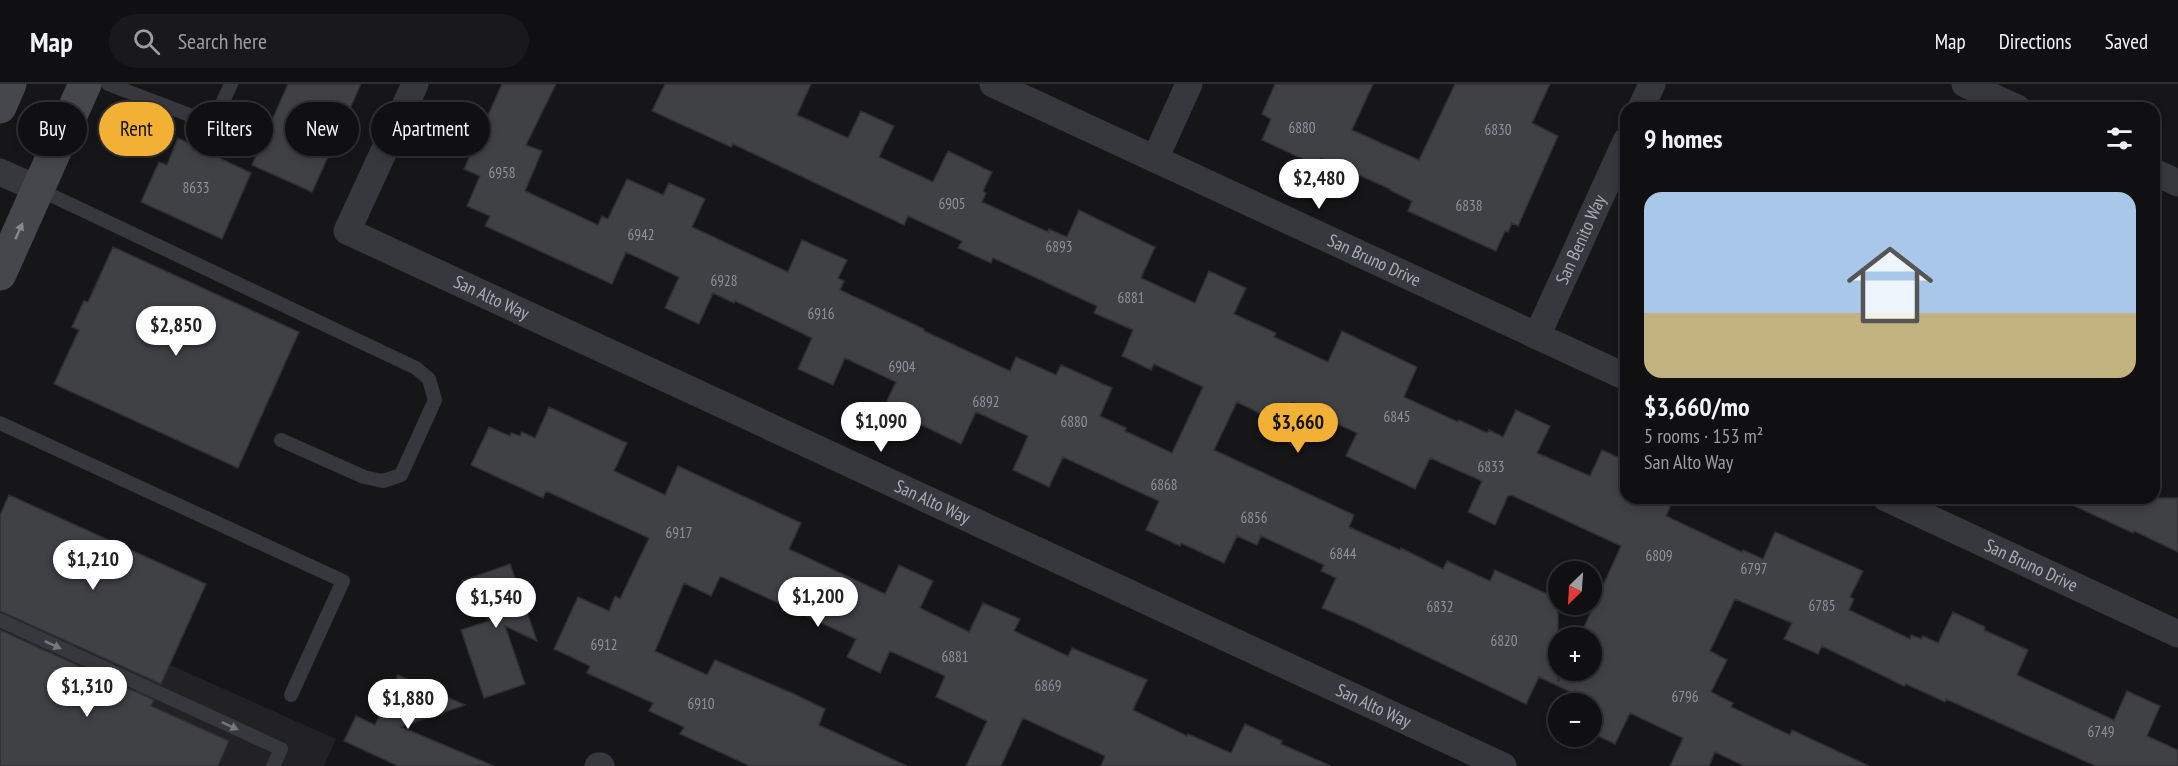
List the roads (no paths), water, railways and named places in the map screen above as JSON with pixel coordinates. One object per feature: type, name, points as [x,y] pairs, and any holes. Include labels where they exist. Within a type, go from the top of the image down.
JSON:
[{"type":"main road","points":[[0,107],[10,84]]},
{"type":"main road","points":[[0,274],[85,84]]},
{"type":"street","name":"San Alto Way","points":[[415,84],[346,231],[1503,766]]},
{"type":"street","name":"San Bruno Drive","points":[[993,84],[1620,374]]},
{"type":"street","points":[[1155,159],[1189,84]]},
{"type":"street","points":[[1644,102],[1652,84]]},
{"type":"street","points":[[1965,84],[2004,102]]},
{"type":"street","name":"San Benito Way","points":[[1537,336],[1620,154]]},
{"type":"street","points":[[0,172],[38,189]]},
{"type":"street","points":[[2160,175],[2178,183]]},
{"type":"street","name":"San Bruno Drive","points":[[1899,504],[2178,634]]},
{"type":"lane","points":[[108,84],[208,122],[215,119],[231,84]]},
{"type":"lane","points":[[38,189],[416,368],[429,379],[435,400],[400,475],[383,481],[364,477],[281,440]]},
{"type":"lane","points":[[0,423],[343,581],[291,695]]},
{"type":"lane","points":[[0,620],[281,749],[273,766]]}]
